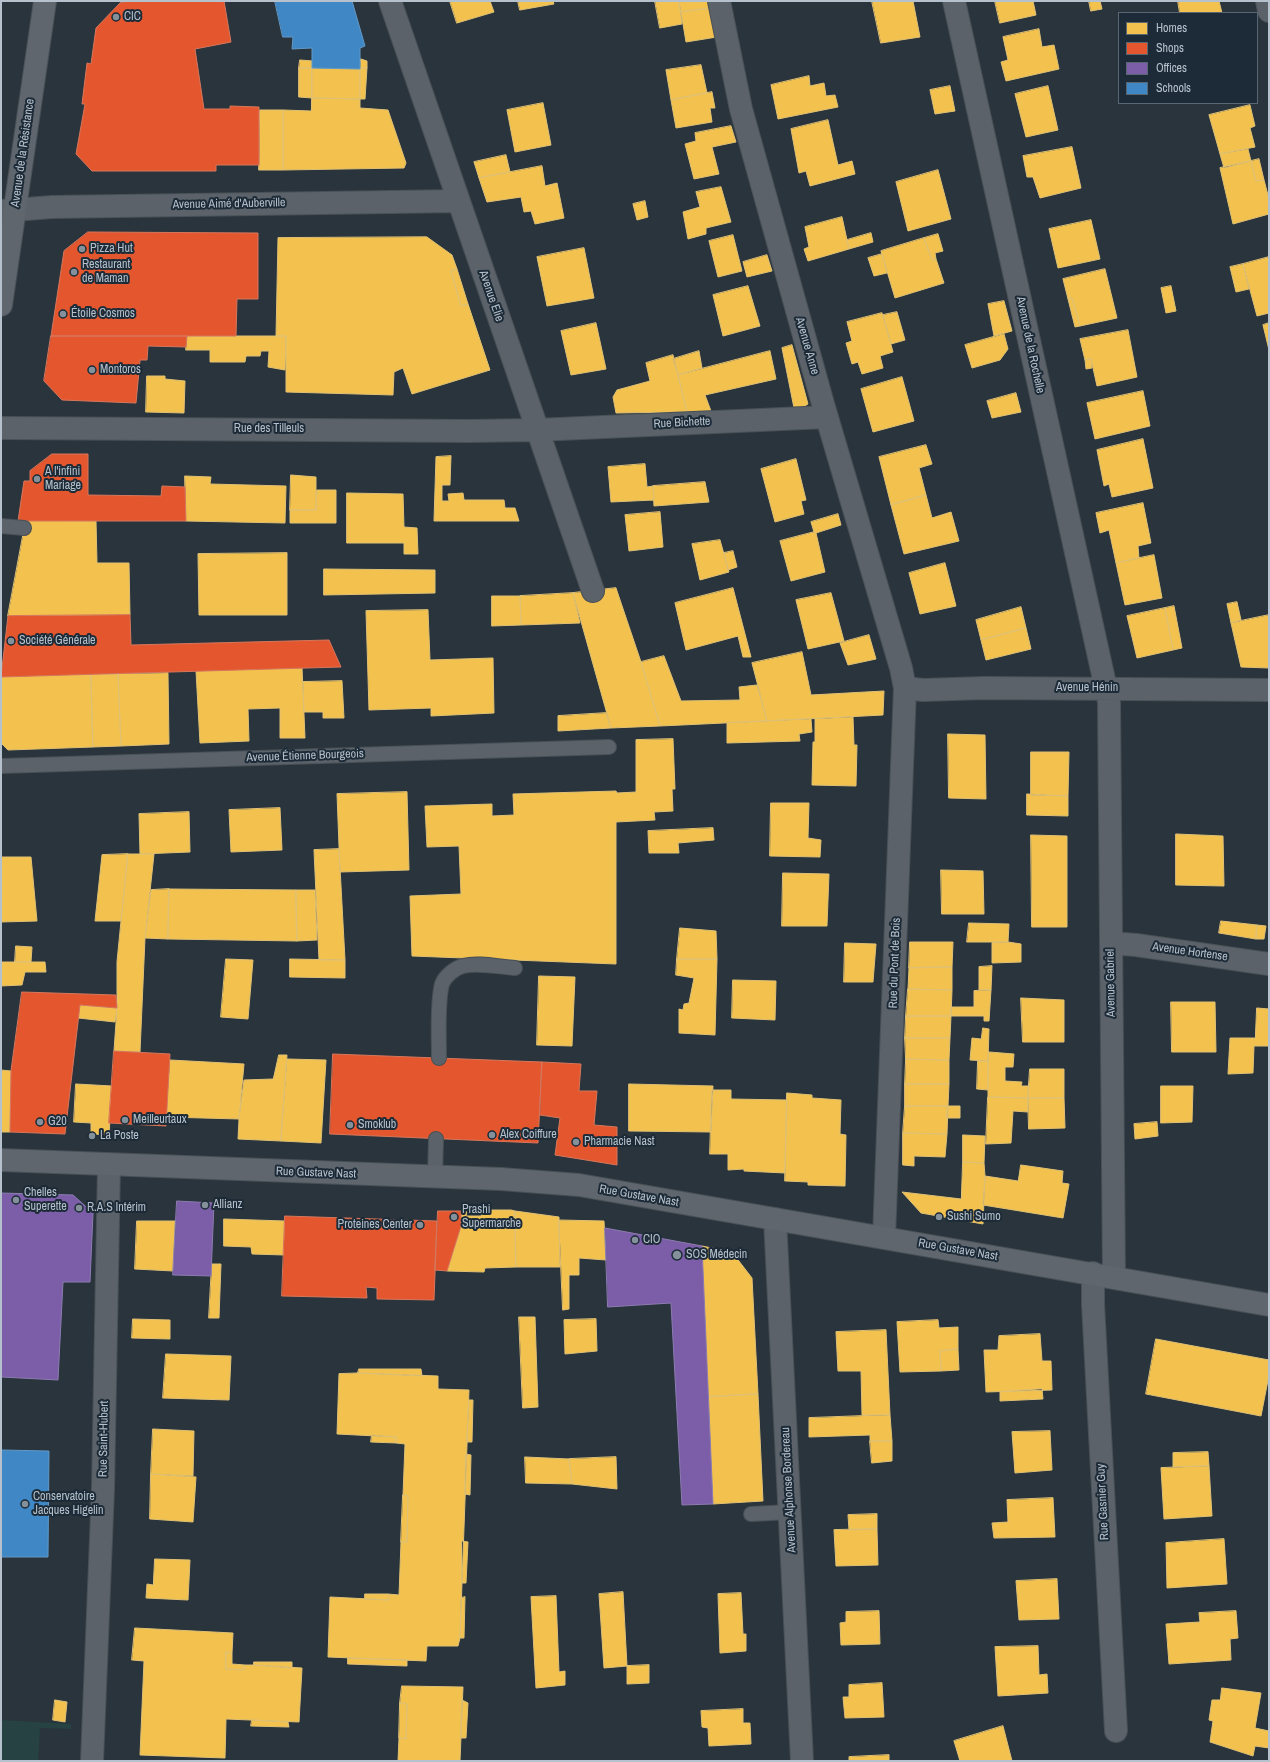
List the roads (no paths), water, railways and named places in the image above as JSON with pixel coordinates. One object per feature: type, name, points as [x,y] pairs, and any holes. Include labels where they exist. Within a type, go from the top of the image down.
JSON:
[{"type":"street","name":"Avenue de la Résistance","points":[[1,305],[8,210],[45,1]]},
{"type":"street","name":"Avenue Elie","points":[[390,1],[593,591]]},
{"type":"street","name":"Avenue Anne","points":[[719,1],[741,109],[827,417],[901,668],[905,688]]},
{"type":"street","name":"Avenue de la Rochelle","points":[[954,1],[1107,689]]},
{"type":"street","points":[[1267,1],[1269,11]]},
{"type":"street","name":"Avenue Aimé d'Auberville","points":[[8,210],[52,206],[458,201]]},
{"type":"street","name":"Rue Bichette","points":[[537,430],[827,417]]},
{"type":"street","name":"Rue des Tilleuls","points":[[1,428],[461,431],[537,430]]},
{"type":"street","name":"Avenue Hénin","points":[[905,688],[923,690],[984,688],[1269,690]]},
{"type":"street","name":"Rue du Pont de Bois","points":[[884,1237],[905,688]]},
{"type":"street","name":"Avenue Gabriel","points":[[1107,689],[1110,721],[1114,1277]]},
{"type":"street","name":"Avenue Hortense","points":[[1111,943],[1136,944],[1269,964]]},
{"type":"street","name":"Rue Gustave Nast","points":[[1,1160],[501,1179],[579,1185],[1269,1305]]},
{"type":"street","name":"Rue Saint-Hubert","points":[[92,1761],[103,1489],[109,1165]]},
{"type":"street","name":"Avenue Alphonse Bordereau","points":[[775,1219],[802,1761]]},
{"type":"street","name":"Rue Gasnier Guy","points":[[1093,1274],[1093,1304],[1116,1731]]},
{"type":"lane","points":[[1,526],[24,528]]},
{"type":"lane","name":"Avenue Étienne Bourgeois","points":[[1,766],[609,747]]},
{"type":"lane","points":[[439,1058],[441,997],[443,982],[451,972],[462,966],[473,965],[515,968]]},
{"type":"lane","points":[[435,1177],[436,1138]]},
{"type":"lane","points":[[751,1514],[790,1512]]},
{"type":"place","name":"CIC","points":[[116,17]]},
{"type":"place","name":"Pizza Hut","points":[[82,249]]},
{"type":"place","name":"Restaurant de Maman","points":[[74,272]]},
{"type":"place","name":"Étoile Cosmos","points":[[63,314]]},
{"type":"place","name":"Montoros","points":[[92,370]]},
{"type":"place","name":"A l'infini Mariage","points":[[37,479]]},
{"type":"place","name":"Société Générale","points":[[11,641]]},
{"type":"place","name":"Meilleurtaux","points":[[125,1120]]},
{"type":"place","name":"G20","points":[[40,1122]]},
{"type":"place","name":"Smoklub","points":[[350,1125]]},
{"type":"place","name":"Alex Coiffure","points":[[492,1135]]},
{"type":"place","name":"La Poste","points":[[92,1136]]},
{"type":"place","name":"Pharmacie Nast","points":[[576,1142]]},
{"type":"place","name":"Chelles Superette","points":[[16,1200]]},
{"type":"place","name":"Allianz","points":[[205,1205]]},
{"type":"place","name":"R.A.S Intérim","points":[[79,1208]]},
{"type":"place","name":"Prashi Supermarche","points":[[454,1217]]},
{"type":"place","name":"Sushi Sumo","points":[[939,1217]]},
{"type":"place","name":"Proteines Center","points":[[420,1225]]},
{"type":"place","name":"CIO","points":[[635,1240]]},
{"type":"place","name":"SOS Médecin","points":[[677,1255]]},
{"type":"place","name":"Conservatoire Jacques Higelin","points":[[25,1504]]}]
